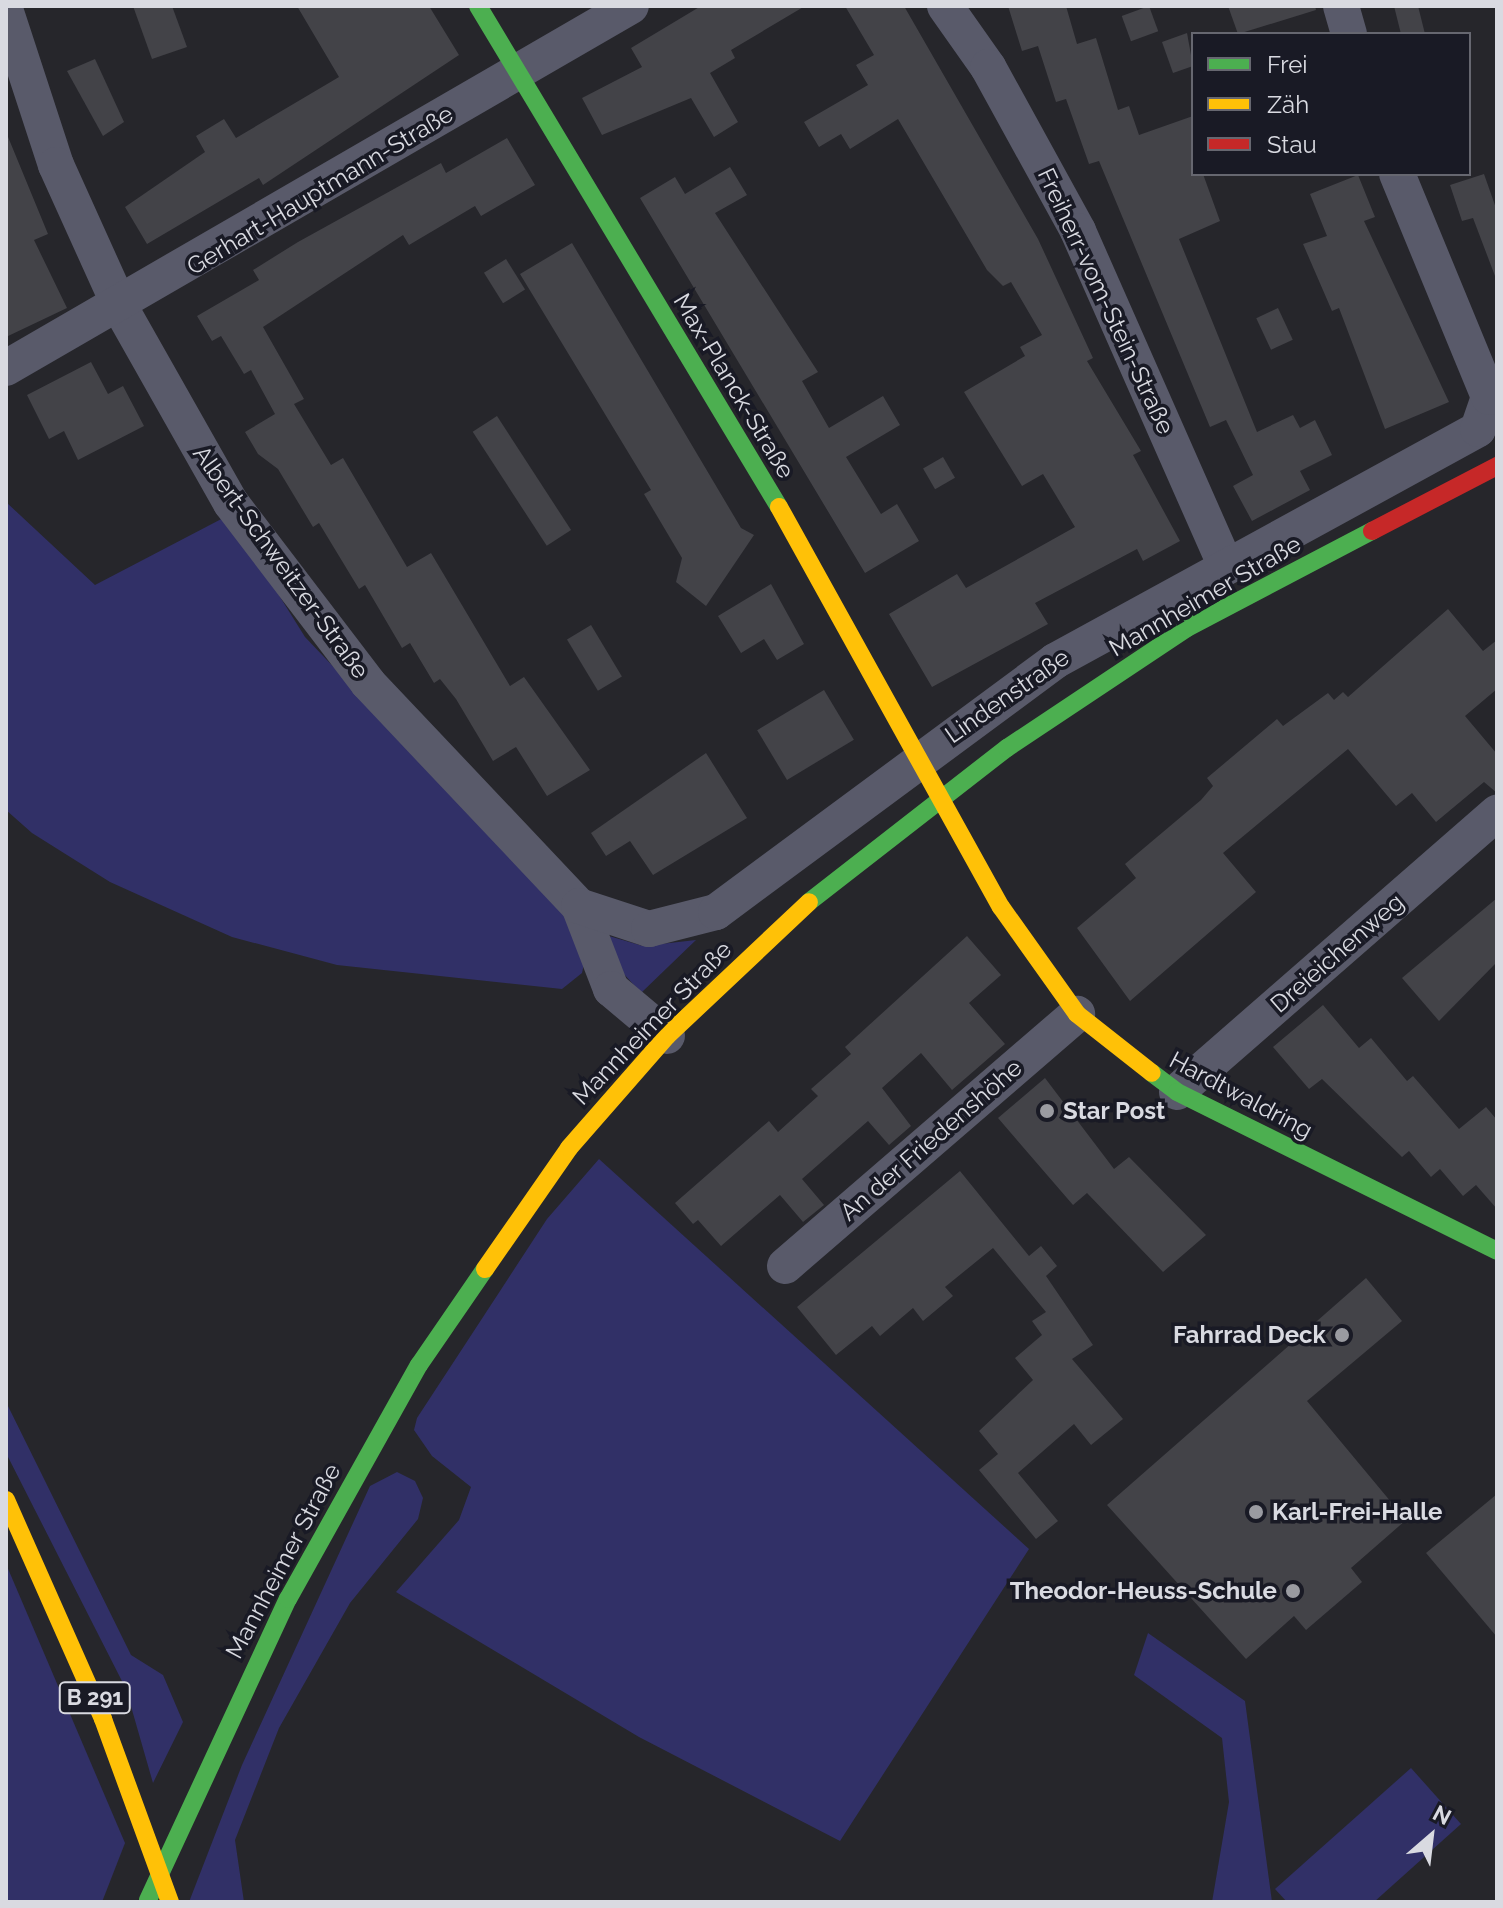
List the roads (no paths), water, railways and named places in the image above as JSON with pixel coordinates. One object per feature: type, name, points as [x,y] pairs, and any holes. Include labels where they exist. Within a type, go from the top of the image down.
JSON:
[{"type":"street","name":"Max-Planck-Straße","points":[[478,6],[825,584],[941,795]]},
{"type":"street","name":"Gerhart-Hauptmann-Straße","points":[[6,368],[120,307],[631,6]]},
{"type":"street","name":"Freiherr-vom-Stein-Straße","points":[[945,6],[988,67],[1078,231],[1225,564]]},
{"type":"street","points":[[1341,6],[1348,32]]},
{"type":"street","name":"Albert-Schweitzer-Straße","points":[[6,12],[56,165],[120,307],[173,412],[323,625],[411,731],[579,906],[611,989],[667,1036]]},
{"type":"street","name":"Lindenstraße","points":[[579,906],[631,927],[698,920],[1055,661],[1225,564],[1467,437],[1487,420],[1489,397],[1398,176]]},
{"type":"street","name":"Mannheimer Straße","points":[[147,1902],[288,1599],[419,1365],[569,1148],[667,1036],[807,900],[941,795],[1187,628],[1497,466]]},
{"type":"street","name":"Hardtwaldring","points":[[941,795],[1001,907],[1077,1014],[1177,1092],[1497,1251]]},
{"type":"street","name":"Dreieichenweg","points":[[1177,1092],[1497,813]]},
{"type":"street","name":"An der Friedenshöhe","points":[[785,1266],[1077,1014]]},
{"type":"street","name":"B 291","points":[[6,1500],[103,1719],[170,1902]]},
{"type":"place","name":"Star Post","points":[[1047,1111]]},
{"type":"place","name":"Fahrrad Deck","points":[[1342,1335]]},
{"type":"place","name":"Karl-Frei-Halle","points":[[1256,1512]]},
{"type":"place","name":"Theodor-Heuss-Schule","points":[[1293,1591]]}]
